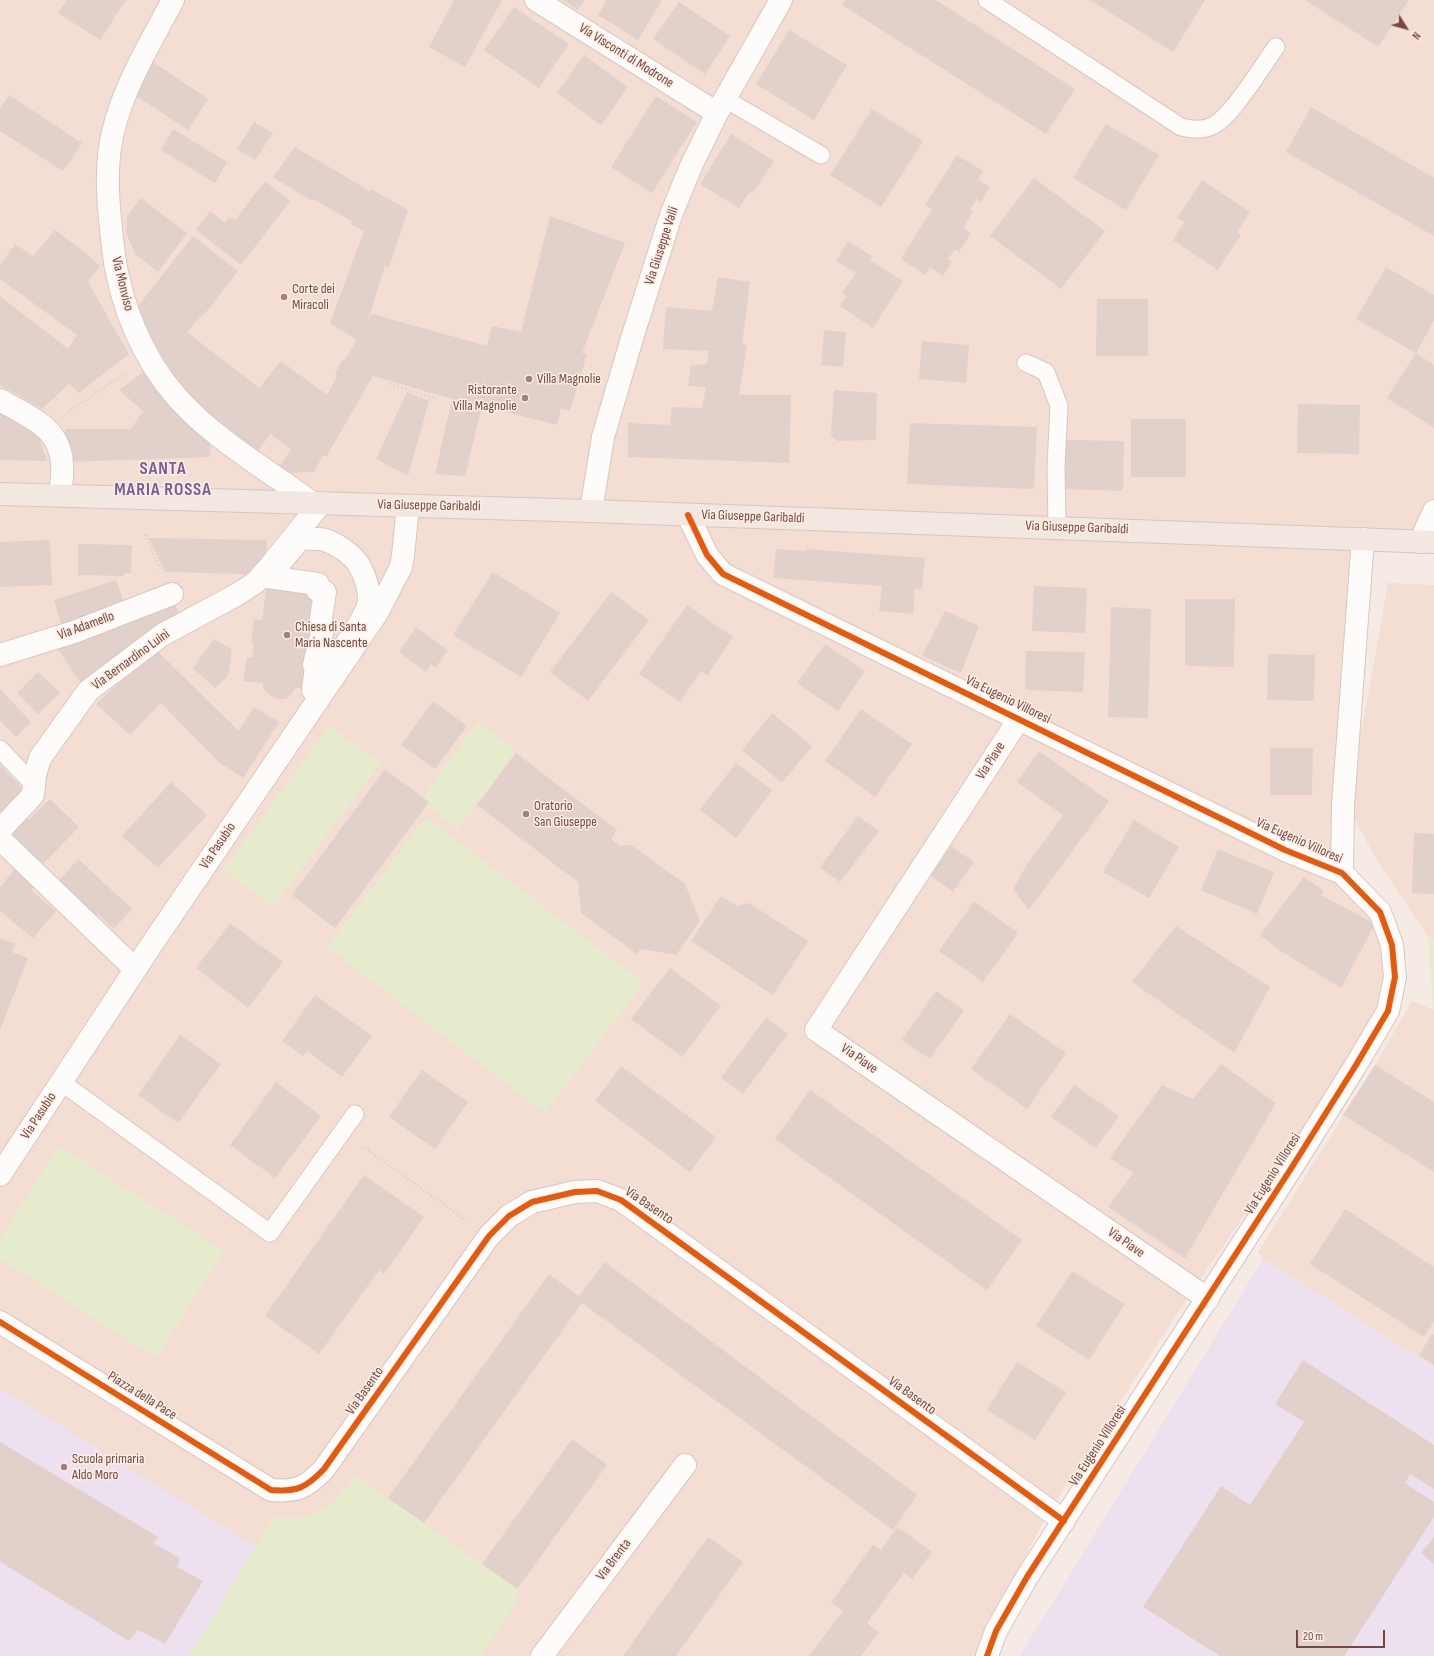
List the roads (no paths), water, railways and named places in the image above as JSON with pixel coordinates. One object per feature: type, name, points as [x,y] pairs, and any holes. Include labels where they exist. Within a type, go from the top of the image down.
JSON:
[{"type":"main road","name":"Via Giuseppe Garibaldi","points":[[0,494],[592,511],[1057,527],[1427,542]]},
{"type":"street","name":"Via Visconti di Modrone","points":[[536,0],[721,106]]},
{"type":"street","name":"Via Giuseppe Valli","points":[[592,511],[603,437],[671,215],[691,166],[721,106],[781,0]]},
{"type":"street","name":"Via Monviso","points":[[171,1],[123,100],[113,132],[108,158],[109,212],[116,272],[136,334],[149,358],[165,382],[190,411],[202,422],[316,503]]},
{"type":"street","points":[[0,400],[46,427],[52,434],[59,446],[62,464],[60,495]]},
{"type":"street","name":"Via Bernardino Luini","points":[[135,969],[8,848],[2,841],[0,835],[1,829],[33,795],[36,768],[40,758],[83,696],[93,686],[162,635],[236,595],[255,582],[270,566],[316,503]]},
{"type":"street","name":"Via Pasubio","points":[[0,1175],[135,969],[377,614],[401,566],[408,506]]},
{"type":"street","points":[[1427,542],[1434,511]]},
{"type":"street","name":"Via Eugenio Villoresi","points":[[688,515],[707,555],[723,574],[1286,850],[1342,873],[1380,912],[1392,945],[1395,977],[1388,1011],[1356,1065],[1208,1299],[1027,1577],[996,1631],[987,1656]]},
{"type":"street","points":[[300,539],[324,540],[340,548],[357,562],[367,579],[369,601],[363,619],[313,690],[316,667],[314,664],[316,653],[319,649],[323,626],[320,625],[325,592],[317,590],[318,584],[268,577],[300,539]]},
{"type":"street","name":"Via Eugenio Villoresi","points":[[1342,873],[1343,805],[1363,539]]},
{"type":"street","name":"Via Adamello","points":[[0,656],[74,632],[172,594]]},
{"type":"street","name":"Via Piave","points":[[1019,719],[816,1030],[1208,1299]]},
{"type":"street","name":"Via Basento","points":[[270,1490],[285,1491],[300,1488],[311,1483],[324,1470],[489,1236],[509,1216],[532,1202],[575,1192],[597,1191],[621,1200],[1064,1521]]},
{"type":"street","name":"Piazza della Pace","points":[[0,1322],[270,1490]]},
{"type":"street","name":"Via Brenta","points":[[542,1656],[686,1465]]},
{"type":"lane","points":[[987,0],[1181,127],[1196,129],[1211,126],[1227,115],[1276,47]]},
{"type":"lane","points":[[721,106],[821,155]]},
{"type":"lane","points":[[1026,363],[1046,372],[1059,406],[1056,467],[1057,527]]},
{"type":"lane","points":[[0,750],[34,785]]},
{"type":"lane","points":[[61,1082],[270,1232],[355,1114]]},
{"type":"place","name":"Corte dei Miracoli","points":[[284,297]]},
{"type":"place","name":"Villa Magnolie","points":[[529,379]]},
{"type":"place","name":"Ristorante Villa Magnolie","points":[[525,398]]},
{"type":"place","name":"Chiesa di Santa Maria Nascente","points":[[287,635]]},
{"type":"place","name":"Oratorio San Giuseppe","points":[[526,814]]},
{"type":"place","name":"Scuola primaria Aldo Moro","points":[[64,1467]]},
{"type":"district","name":"SANTA MARIA ROSSA","points":[[163,479]]}]
